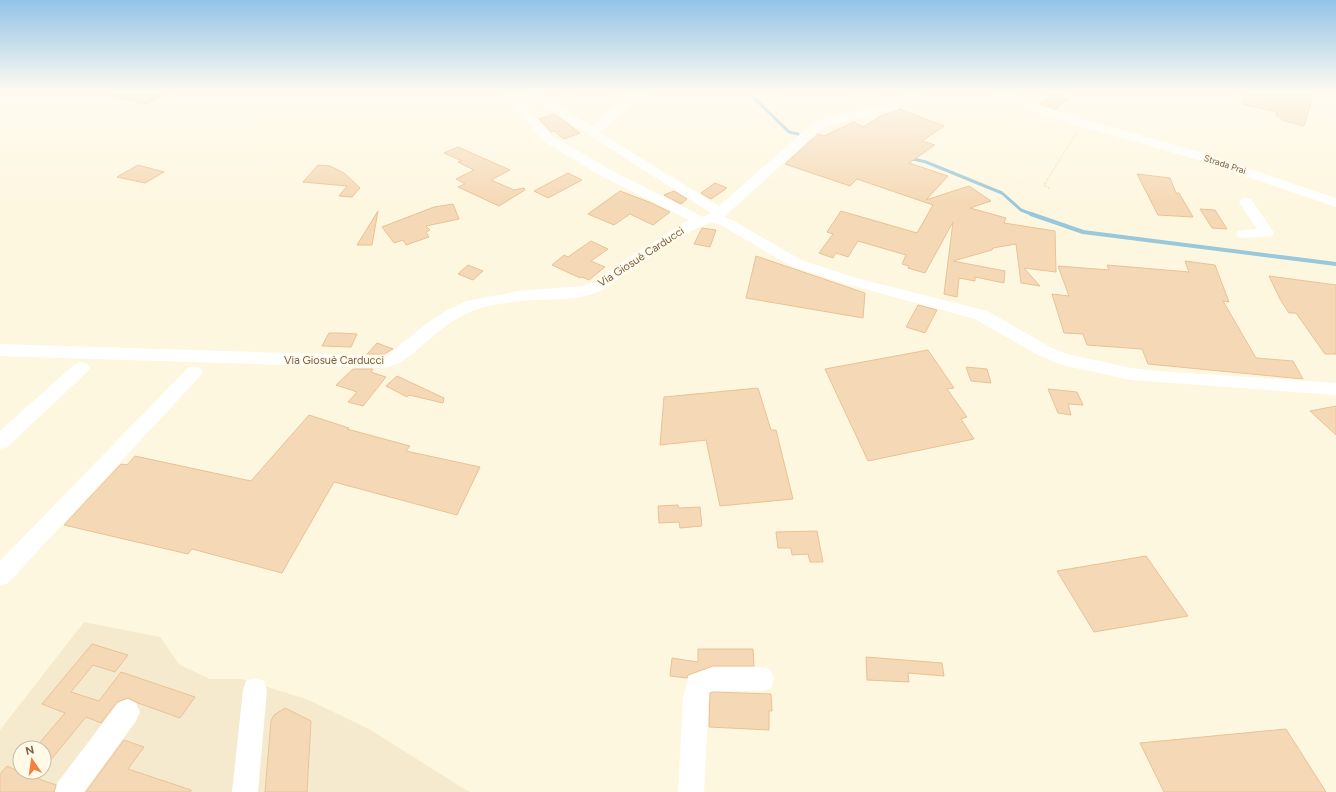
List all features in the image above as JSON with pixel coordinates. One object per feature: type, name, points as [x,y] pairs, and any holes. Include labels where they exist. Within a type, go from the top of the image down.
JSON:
[{"type":"street","points":[[539,129],[547,138],[606,173],[727,223],[796,263],[851,282],[981,315],[1044,351],[1062,359],[1131,374],[1336,389]]},
{"type":"street","points":[[586,129],[711,217]]},
{"type":"street","points":[[591,132],[596,129]]},
{"type":"street","name":"Via Giosuè Carducci","points":[[0,350],[384,362],[394,359],[432,328],[453,314],[473,305],[519,296],[576,292],[593,288],[692,224],[711,217],[814,129]]},
{"type":"street","name":"Strada Prai","points":[[1101,129],[1196,155],[1336,203]]},
{"type":"street","points":[[1242,234],[1267,234],[1246,202]]},
{"type":"street","points":[[0,442],[81,368]]},
{"type":"street","points":[[0,576],[194,372]]},
{"type":"street","points":[[691,792],[695,698],[698,685],[713,679],[762,679]]},
{"type":"street","points":[[245,792],[255,690]]},
{"type":"street","points":[[68,792],[127,712]]},
{"type":"path","points":[[1050,188],[1044,185],[1058,160],[1080,129]]},
{"type":"shaded area","points":[[84,622],[160,637],[180,665],[210,679],[242,679],[309,700],[369,729],[471,792],[0,792],[0,730]]},
{"type":"building","points":[[548,129],[574,129],[580,133],[564,139],[554,131],[551,132]]},
{"type":"building","points":[[839,129],[940,129],[922,141],[935,145],[909,163],[948,176],[926,200],[969,186],[991,201],[970,208],[1006,218],[1004,223],[1055,231],[1056,272],[1024,268],[1040,286],[1021,283],[1016,244],[993,248],[992,250],[953,261],[1005,271],[1004,283],[975,277],[975,281],[959,278],[957,297],[944,294],[953,222],[925,273],[908,268],[909,266],[902,264],[906,255],[858,241],[848,257],[836,253],[833,258],[819,253],[833,234],[827,232],[841,211],[917,233],[933,205],[857,179],[850,186],[785,164],[818,134],[824,136]]},
{"type":"building","points":[[458,147],[510,170],[491,180],[514,190],[524,188],[525,190],[499,206],[458,187],[465,184],[456,179],[474,170],[458,162],[462,161],[444,153]]},
{"type":"building","points":[[138,165],[164,172],[145,183],[117,177]]},
{"type":"building","points":[[318,165],[330,166],[344,173],[360,188],[352,197],[339,196],[347,186],[303,182]]},
{"type":"building","points":[[568,173],[582,180],[548,198],[534,191]]},
{"type":"building","points":[[1137,174],[1170,178],[1176,193],[1179,193],[1193,217],[1158,215]]},
{"type":"building","points":[[715,183],[727,188],[711,199],[701,193]]},
{"type":"building","points":[[620,191],[670,212],[653,225],[630,214],[614,225],[588,214]]},
{"type":"building","points":[[674,191],[687,199],[681,204],[664,195]]},
{"type":"building","points":[[453,204],[459,219],[426,226],[430,230],[426,232],[429,237],[406,245],[403,240],[394,243],[382,227],[434,207]]},
{"type":"building","points":[[1200,209],[1215,210],[1227,229],[1212,228]]},
{"type":"building","points":[[378,211],[372,245],[357,245]]},
{"type":"building","points":[[702,228],[716,230],[710,247],[694,244]]},
{"type":"building","points":[[591,241],[608,249],[591,261],[605,267],[589,280],[582,277],[580,278],[552,265],[564,255],[568,257]]},
{"type":"building","points":[[756,256],[865,293],[863,318],[746,298]]},
{"type":"building","points":[[1185,261],[1215,265],[1229,302],[1223,301],[1256,358],[1293,361],[1303,379],[1148,364],[1142,349],[1087,345],[1083,334],[1064,333],[1052,294],[1069,296],[1058,266],[1109,270],[1107,265],[1189,272]]},
{"type":"building","points":[[468,265],[483,271],[473,280],[458,274]]},
{"type":"building","points":[[1269,276],[1336,285],[1336,354],[1325,354],[1296,313],[1289,313],[1280,299]]},
{"type":"building","points":[[918,305],[937,310],[925,333],[906,327]]},
{"type":"building","points":[[329,333],[357,334],[351,347],[322,346]]},
{"type":"building","points":[[377,343],[393,349],[384,354],[367,354]]},
{"type":"building","points":[[928,350],[954,388],[947,389],[967,417],[961,419],[974,439],[868,461],[825,369]]},
{"type":"building","points":[[966,367],[987,369],[991,383],[971,381]]},
{"type":"building","points":[[353,369],[373,369],[371,372],[386,377],[363,406],[348,402],[357,392],[336,385]]},
{"type":"building","points":[[397,376],[444,398],[443,403],[409,395],[407,397],[386,386]]},
{"type":"building","points":[[758,388],[771,430],[776,430],[793,499],[720,506],[706,440],[660,445],[664,397]]},
{"type":"building","points":[[1048,389],[1077,392],[1083,405],[1068,404],[1071,415],[1058,413]]},
{"type":"building","points":[[1336,406],[1336,435],[1310,411]]},
{"type":"building","points":[[309,415],[349,428],[347,429],[410,446],[406,451],[480,467],[457,515],[334,482],[282,573],[192,549],[188,554],[64,525],[121,464],[127,465],[135,456],[251,481]]},
{"type":"building","points":[[678,505],[679,508],[700,507],[702,526],[680,528],[679,522],[659,523],[658,506]]},
{"type":"building","points":[[817,531],[823,562],[810,562],[808,554],[792,555],[791,548],[778,548],[776,532]]},
{"type":"building","points":[[1146,556],[1188,616],[1094,632],[1057,571]]},
{"type":"building","points":[[92,644],[128,655],[115,672],[93,665],[71,692],[99,701],[121,672],[195,697],[180,718],[128,698],[117,702],[101,723],[86,717],[52,758],[52,740],[42,740],[65,713],[42,704]]},
{"type":"building","points":[[698,649],[753,649],[754,666],[713,666],[688,675],[687,678],[670,676],[672,658],[698,662]]},
{"type":"building","points":[[866,657],[942,663],[944,676],[908,673],[909,682],[867,680]]},
{"type":"building","points":[[710,693],[771,694],[772,711],[769,711],[769,730],[709,727]]},
{"type":"building","points":[[285,708],[311,721],[307,792],[265,792],[271,721],[274,715]]},
{"type":"building","points":[[1286,729],[1326,792],[1164,792],[1140,743]]},
{"type":"building","points":[[124,740],[144,747],[128,769],[191,790],[191,792],[86,792]]},
{"type":"building","points":[[7,766],[12,768],[12,780],[42,780],[56,785],[54,792],[0,792],[0,774]]},
{"type":"waterway","points":[[786,129],[789,132],[798,134]]},
{"type":"waterway","points":[[909,158],[926,162],[1002,193],[1021,210],[1034,215]]},
{"type":"waterway","points":[[1031,214],[1083,232],[1336,264]]}]
